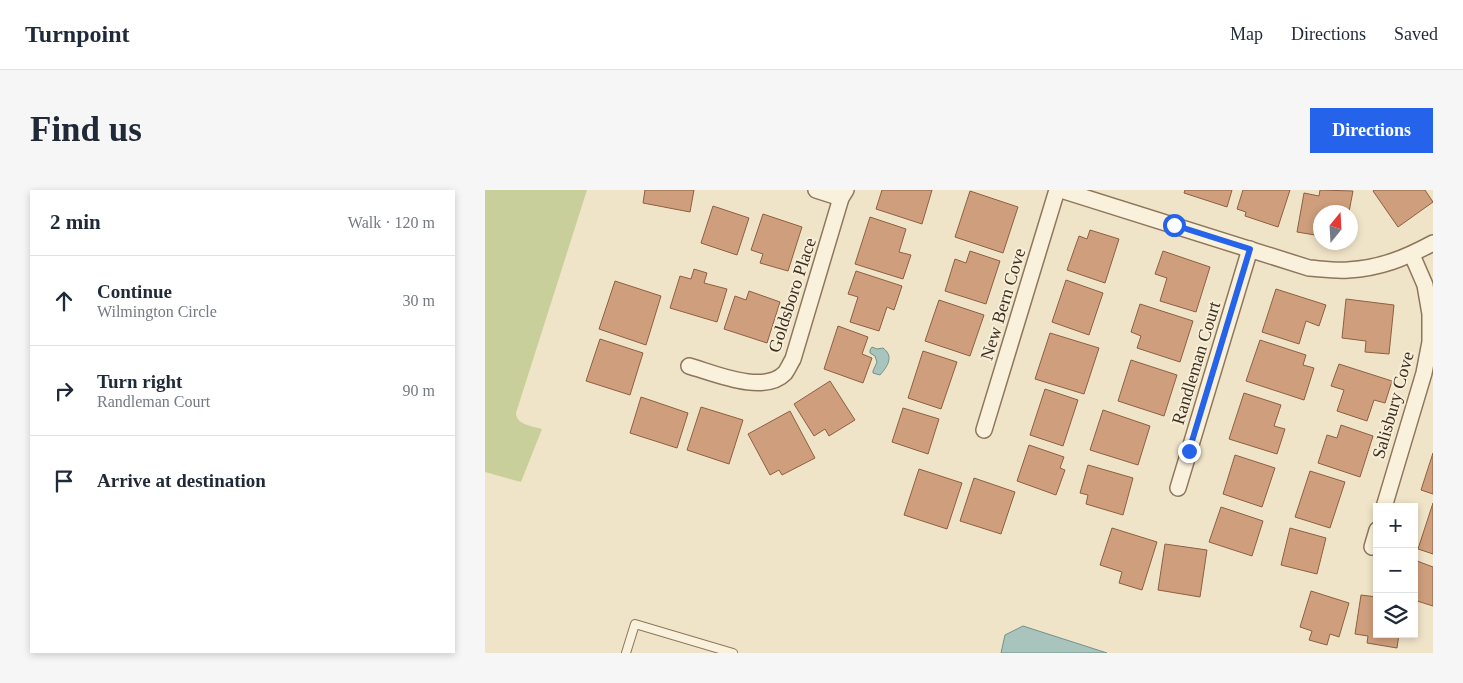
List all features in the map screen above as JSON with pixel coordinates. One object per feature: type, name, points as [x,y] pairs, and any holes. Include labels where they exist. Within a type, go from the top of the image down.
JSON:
[{"type":"street","points":[[816,190],[844,194]]},
{"type":"street","points":[[1059,190],[1309,268],[1347,271],[1385,265],[1411,255],[1433,242]]},
{"type":"street","name":"New Bern Cove","points":[[983,430],[1059,190]]},
{"type":"street","name":"Goldsboro Place","points":[[689,366],[754,384],[770,381],[784,374],[793,360],[844,194]]},
{"type":"street","name":"Randleman Court","points":[[1177,488],[1250,249]]},
{"type":"street","name":"Salisbury Cove","points":[[1385,503],[1424,373],[1430,342],[1430,314],[1425,285],[1411,255]]},
{"type":"lane","points":[[626,653],[635,624],[733,653]]},
{"type":"green space","points":[[485,190],[587,190],[516,413],[522,423],[542,429],[521,482],[485,472]]},
{"type":"water","points":[[872,347],[877,349],[883,348],[888,354],[889,361],[880,375],[873,373],[877,362],[875,356],[870,353]]},
{"type":"water","points":[[1023,626],[1107,653],[1001,653],[1005,635]]},
{"type":"building","points":[[645,190],[694,190],[690,212],[643,203]]},
{"type":"building","points":[[882,190],[932,190],[922,224],[876,209]]},
{"type":"building","points":[[1185,190],[1232,190],[1227,207],[1184,193]]},
{"type":"building","points":[[1243,190],[1290,190],[1278,227],[1245,216],[1246,212],[1237,209]]},
{"type":"building","points":[[1320,190],[1353,191],[1350,205],[1313,205],[1313,235],[1297,232],[1304,193],[1319,196]]},
{"type":"building","points":[[1374,190],[1425,190],[1433,202],[1398,227]]},
{"type":"building","points":[[970,191],[1018,207],[1003,253],[955,237]]},
{"type":"building","points":[[713,206],[749,218],[737,255],[701,243]]},
{"type":"building","points":[[763,214],[802,227],[788,271],[760,263],[763,254],[751,250]]},
{"type":"building","points":[[870,217],[906,229],[899,252],[911,255],[903,279],[855,264]]},
{"type":"building","points":[[1090,230],[1119,239],[1105,283],[1067,270],[1079,236],[1087,239]]},
{"type":"building","points":[[970,251],[1000,261],[986,304],[945,291],[955,259],[966,263]]},
{"type":"building","points":[[1163,251],[1210,267],[1196,312],[1160,301],[1167,278],[1155,274]]},
{"type":"building","points":[[694,269],[707,273],[704,283],[727,289],[717,322],[670,308],[680,276],[691,279]]},
{"type":"building","points":[[856,271],[902,286],[894,310],[887,307],[879,331],[850,322],[858,297],[848,294]]},
{"type":"building","points":[[1066,280],[1103,293],[1089,335],[1052,322]]},
{"type":"building","points":[[615,281],[661,296],[646,345],[599,329]]},
{"type":"building","points":[[1276,289],[1326,305],[1319,326],[1306,321],[1299,344],[1262,332]]},
{"type":"building","points":[[749,291],[780,302],[767,343],[724,329],[735,296],[746,300]]},
{"type":"building","points":[[1346,299],[1394,305],[1389,354],[1365,352],[1366,341],[1342,338]]},
{"type":"building","points":[[939,300],[984,315],[970,356],[925,341]]},
{"type":"building","points":[[1140,304],[1193,321],[1180,362],[1137,348],[1141,336],[1131,332]]},
{"type":"building","points":[[838,326],[868,337],[862,354],[872,358],[863,383],[824,369]]},
{"type":"building","points":[[1050,333],[1099,348],[1084,394],[1035,379]]},
{"type":"building","points":[[600,339],[643,353],[630,395],[586,381]]},
{"type":"building","points":[[1260,340],[1306,355],[1303,365],[1314,368],[1304,400],[1246,381]]},
{"type":"building","points":[[923,351],[957,362],[941,409],[908,398]]},
{"type":"building","points":[[1131,360],[1177,375],[1164,416],[1118,401]]},
{"type":"building","points":[[1339,364],[1392,381],[1385,403],[1374,400],[1367,421],[1337,411],[1344,390],[1331,386]]},
{"type":"building","points":[[830,381],[855,420],[829,436],[825,429],[814,436],[794,404]]},
{"type":"building","points":[[1045,389],[1078,400],[1063,446],[1030,435]]},
{"type":"building","points":[[1244,393],[1281,405],[1274,426],[1285,429],[1277,454],[1229,439]]},
{"type":"building","points":[[641,397],[688,413],[677,448],[630,433]]},
{"type":"building","points":[[701,407],[743,420],[729,464],[687,450]]},
{"type":"building","points":[[903,408],[939,419],[928,454],[892,442]]},
{"type":"building","points":[[1103,410],[1150,426],[1138,465],[1090,450]]},
{"type":"building","points":[[790,411],[815,458],[782,475],[779,470],[770,475],[748,434]]},
{"type":"building","points":[[1341,425],[1373,436],[1360,477],[1318,463],[1327,435],[1337,438]]},
{"type":"building","points":[[1029,445],[1064,457],[1060,468],[1065,470],[1056,495],[1017,481]]},
{"type":"building","points":[[1433,453],[1433,494],[1421,490]]},
{"type":"building","points":[[1235,455],[1275,468],[1262,507],[1223,494]]},
{"type":"building","points":[[1088,465],[1133,478],[1123,515],[1086,504],[1088,495],[1080,493]]},
{"type":"building","points":[[919,469],[962,483],[947,529],[904,515]]},
{"type":"building","points":[[1310,471],[1345,482],[1330,528],[1295,517]]},
{"type":"building","points":[[974,478],[1015,492],[1001,534],[960,521]]},
{"type":"building","points":[[1433,503],[1433,554],[1418,549]]},
{"type":"building","points":[[1221,507],[1263,521],[1252,556],[1209,542]]},
{"type":"building","points":[[1112,528],[1157,542],[1142,590],[1119,583],[1122,572],[1100,565]]},
{"type":"building","points":[[1290,528],[1326,538],[1317,574],[1281,565]]},
{"type":"building","points":[[1165,544],[1207,550],[1200,597],[1158,590]]},
{"type":"building","points":[[1418,561],[1433,567],[1433,606],[1418,601]]},
{"type":"building","points":[[1311,591],[1349,603],[1339,637],[1330,634],[1327,645],[1309,640],[1312,631],[1300,627]]},
{"type":"building","points":[[1361,595],[1373,596],[1373,638],[1398,638],[1397,648],[1367,643],[1368,636],[1355,634]]},
{"type":"route","points":[[1174,225],[1250,249],[1189,451]]}]
